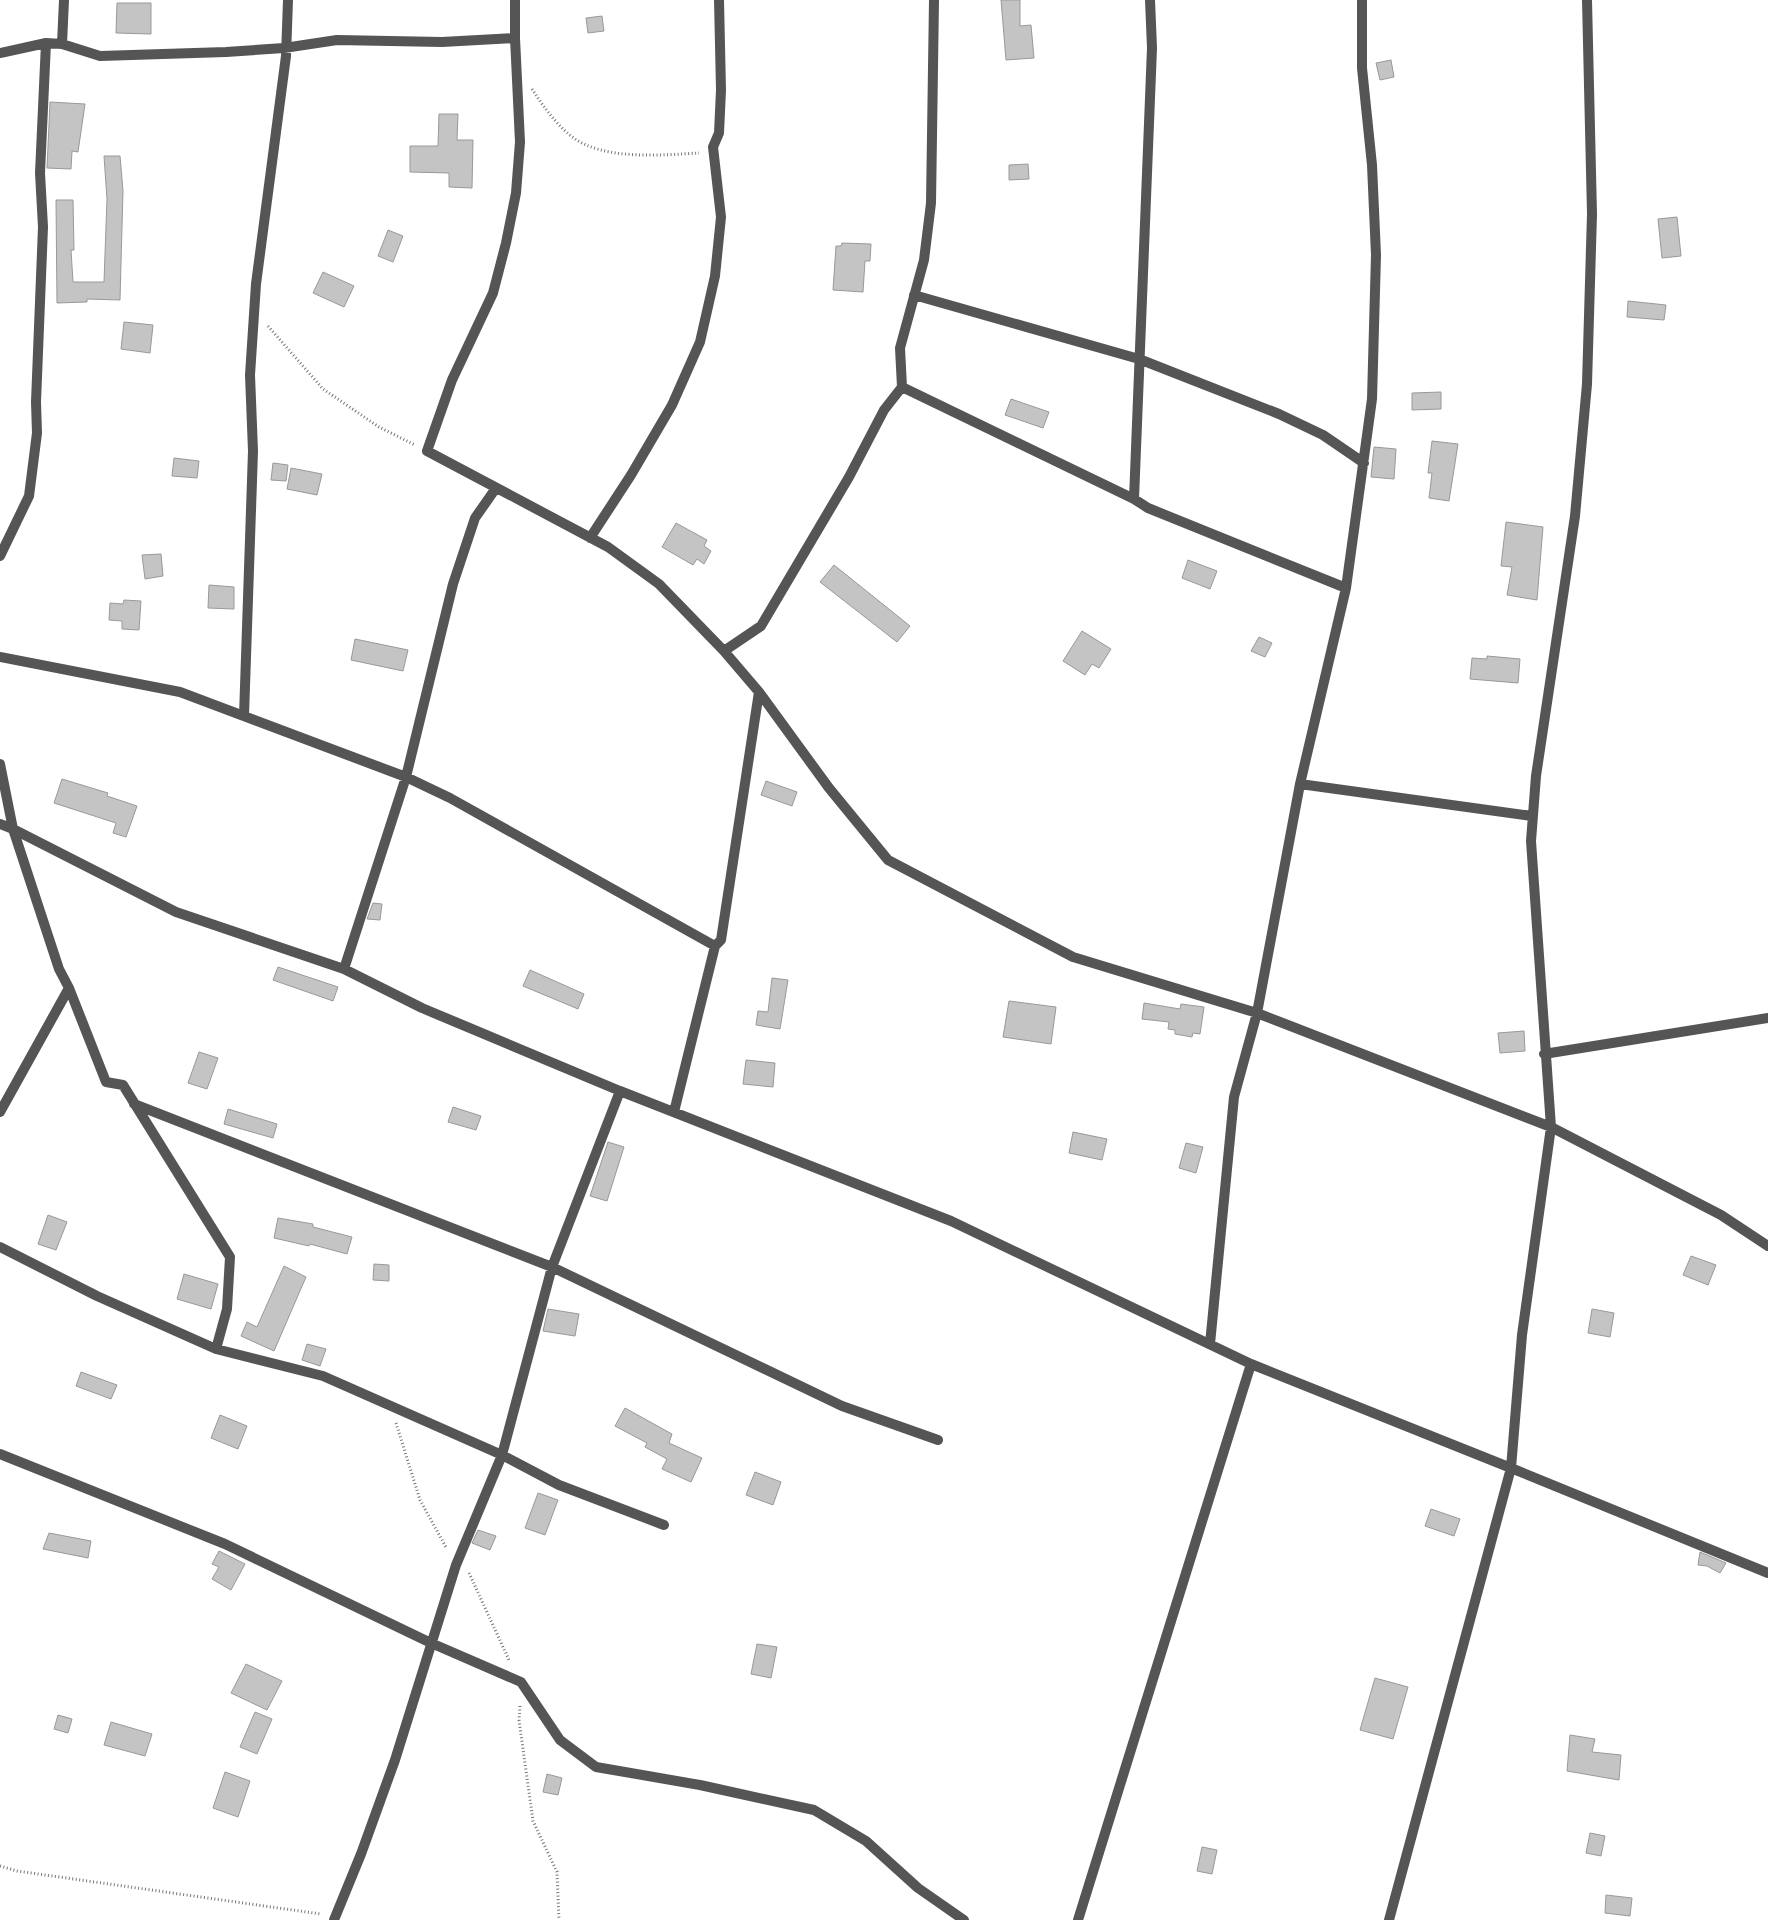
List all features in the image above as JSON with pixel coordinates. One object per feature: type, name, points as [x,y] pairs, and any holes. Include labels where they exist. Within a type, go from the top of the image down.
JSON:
[{"type":"street","points":[[62,44],[64,0]]},
{"type":"street","points":[[244,716],[253,451],[250,375],[255,310],[286,56],[284,48],[288,0]]},
{"type":"street","points":[[515,0],[520,142],[516,193],[493,293],[452,380],[427,451],[590,538],[634,564],[659,584],[724,651],[759,692],[829,788],[888,860],[925,881],[953,892],[1072,957],[1257,1013],[1551,1127],[1721,1215],[1768,1246]]},
{"type":"street","points":[[590,538],[631,475],[672,405],[700,342],[715,276],[721,216],[713,147],[719,133],[721,90],[718,0]]},
{"type":"street","points":[[724,651],[761,626],[849,477],[884,410],[902,388],[900,348],[924,260],[931,203],[934,0]]},
{"type":"street","points":[[1134,499],[1152,48],[1150,0]]},
{"type":"street","points":[[1210,1344],[1234,1097],[1257,1013],[1300,784],[1346,588],[1372,399],[1376,255],[1372,165],[1362,68],[1362,0]]},
{"type":"street","points":[[1389,1920],[1511,1468],[1522,1336],[1551,1127],[1544,1054],[1531,841],[1532,816],[1575,516],[1587,384],[1592,214],[1587,0]]},
{"type":"street","points":[[0,53],[46,43],[62,44],[100,56],[167,55],[284,48],[337,40],[442,42],[515,38]]},
{"type":"street","points":[[0,556],[29,496],[37,433],[36,393],[43,227],[40,173],[46,43]]},
{"type":"street","points":[[914,295],[1139,359],[1280,414],[1323,435],[1364,463]]},
{"type":"street","points":[[902,388],[1134,499],[1148,508],[1346,588]]},
{"type":"street","points":[[344,969],[406,777],[453,584],[474,518],[496,488]]},
{"type":"street","points":[[0,657],[180,692],[406,777],[450,798],[715,946]]},
{"type":"street","points":[[674,1112],[715,946],[721,940],[759,692]]},
{"type":"street","points":[[0,764],[13,829],[59,969],[69,988],[106,1082],[123,1086],[230,1257],[226,1309],[216,1350]]},
{"type":"street","points":[[1300,784],[1532,816]]},
{"type":"street","points":[[0,824],[176,912],[344,969],[422,1008],[620,1091],[951,1221],[1251,1364],[1692,1540],[1768,1573]]},
{"type":"street","points":[[0,1112],[69,988]]},
{"type":"street","points":[[1544,1054],[1768,1018]]},
{"type":"street","points":[[335,1918],[361,1854],[391,1770],[456,1565],[502,1455],[552,1267],[620,1091]]},
{"type":"street","points":[[134,1104],[552,1267],[842,1406],[938,1440]]},
{"type":"street","points":[[0,1246],[97,1296],[216,1350],[323,1376],[502,1455],[560,1485],[664,1525]]},
{"type":"street","points":[[1078,1920],[1251,1364]]},
{"type":"street","points":[[0,1454],[225,1544],[431,1643],[520,1682],[560,1740],[596,1767],[700,1785],[814,1810],[866,1841],[918,1888],[964,1920]]},
{"type":"path","points":[[528,83],[548,113],[572,137],[590,146],[612,153],[674,154],[703,153],[713,147]]},
{"type":"path","points":[[255,310],[323,389],[379,427],[427,451]]},
{"type":"path","points":[[0,1866],[17,1871],[335,1918]]},
{"type":"building","points":[[1001,0],[1020,0],[1020,26],[1031,25],[1034,58],[1006,60]]},
{"type":"building","points":[[117,3],[151,3],[151,34],[116,33]]},
{"type":"building","points":[[602,16],[604,31],[588,33],[586,18]]},
{"type":"building","points":[[1391,60],[1394,77],[1380,80],[1376,63]]},
{"type":"building","points":[[50,102],[85,104],[78,152],[72,151],[71,169],[47,168]]},
{"type":"building","points":[[439,114],[458,114],[457,140],[473,140],[472,188],[449,187],[449,173],[410,172],[410,146],[438,146]]},
{"type":"building","points":[[104,156],[120,156],[123,191],[120,300],[87,299],[87,302],[57,303],[56,200],[73,200],[74,250],[71,250],[73,282],[104,282],[107,199]]},
{"type":"building","points":[[1028,164],[1029,179],[1009,180],[1009,165]]},
{"type":"building","points":[[1677,217],[1681,256],[1662,258],[1658,219]]},
{"type":"building","points":[[388,230],[403,236],[393,262],[378,256]]},
{"type":"building","points":[[842,243],[871,244],[870,261],[865,261],[863,292],[833,290],[836,246],[841,246]]},
{"type":"building","points":[[323,272],[354,286],[344,307],[313,293]]},
{"type":"building","points":[[1628,301],[1666,305],[1664,320],[1627,317]]},
{"type":"building","points":[[124,322],[153,325],[150,353],[121,349]]},
{"type":"building","points":[[1441,392],[1441,409],[1412,410],[1412,393]]},
{"type":"building","points":[[1011,399],[1049,412],[1043,428],[1005,415]]},
{"type":"building","points":[[1432,441],[1458,444],[1449,501],[1429,498],[1432,473],[1428,473]]},
{"type":"building","points":[[1374,447],[1396,449],[1394,479],[1371,477]]},
{"type":"building","points":[[174,458],[199,461],[197,478],[172,476]]},
{"type":"building","points":[[273,463],[288,465],[286,481],[271,480]]},
{"type":"building","points":[[291,468],[322,474],[317,495],[287,489]]},
{"type":"building","points":[[1506,522],[1543,527],[1537,600],[1507,595],[1512,567],[1501,566]]},
{"type":"building","points":[[676,523],[707,540],[704,546],[711,551],[704,564],[697,559],[693,565],[662,547]]},
{"type":"building","points":[[161,554],[163,576],[145,579],[142,555]]},
{"type":"building","points":[[1188,560],[1217,571],[1210,589],[1182,578]]},
{"type":"building","points":[[834,565],[910,626],[897,642],[820,582]]},
{"type":"building","points":[[209,585],[234,587],[234,609],[208,608]]},
{"type":"building","points":[[124,600],[141,601],[139,630],[122,629],[122,621],[109,620],[110,603],[123,604]]},
{"type":"building","points":[[1082,631],[1111,649],[1099,668],[1092,664],[1085,675],[1063,661]]},
{"type":"building","points":[[1259,637],[1272,643],[1265,657],[1251,651]]},
{"type":"building","points":[[355,639],[408,650],[403,671],[351,660]]},
{"type":"building","points":[[1487,656],[1520,659],[1518,683],[1470,679],[1472,658],[1487,659]]},
{"type":"building","points":[[62,779],[108,793],[107,796],[137,806],[126,837],[113,833],[116,823],[54,803]]},
{"type":"building","points":[[766,781],[797,792],[792,806],[761,795]]},
{"type":"building","points":[[373,903],[382,904],[380,920],[367,919]]},
{"type":"building","points":[[278,967],[338,987],[333,1001],[273,980]]},
{"type":"building","points":[[530,970],[584,994],[578,1009],[523,986]]},
{"type":"building","points":[[772,978],[788,980],[780,1029],[756,1025],[758,1011],[768,1012]]},
{"type":"building","points":[[1009,1001],[1056,1007],[1051,1044],[1003,1037]]},
{"type":"building","points":[[1144,1003],[1180,1009],[1181,1004],[1204,1007],[1200,1034],[1193,1033],[1192,1037],[1175,1034],[1175,1030],[1168,1029],[1169,1022],[1142,1019]]},
{"type":"building","points":[[1524,1031],[1525,1051],[1500,1053],[1498,1033]]},
{"type":"building","points":[[199,1052],[218,1058],[207,1089],[188,1083]]},
{"type":"building","points":[[746,1060],[775,1063],[773,1087],[743,1084]]},
{"type":"building","points":[[453,1107],[481,1116],[476,1130],[448,1122]]},
{"type":"building","points":[[228,1109],[277,1124],[273,1138],[224,1124]]},
{"type":"building","points":[[1073,1132],[1107,1139],[1102,1160],[1069,1153]]},
{"type":"building","points":[[608,1142],[624,1147],[607,1201],[590,1196]]},
{"type":"building","points":[[1186,1143],[1203,1147],[1196,1173],[1179,1168]]},
{"type":"building","points":[[48,1215],[67,1222],[56,1250],[38,1244]]},
{"type":"building","points":[[278,1218],[313,1224],[313,1227],[352,1237],[347,1254],[310,1244],[309,1246],[274,1238]]},
{"type":"building","points":[[1691,1256],[1716,1265],[1708,1285],[1683,1275]]},
{"type":"building","points":[[374,1264],[389,1265],[389,1281],[373,1280]]},
{"type":"building","points":[[284,1266],[306,1277],[274,1351],[241,1336],[247,1322],[257,1327]]},
{"type":"building","points":[[184,1274],[218,1284],[211,1309],[177,1299]]},
{"type":"building","points":[[548,1309],[579,1314],[575,1336],[543,1331]]},
{"type":"building","points":[[1592,1309],[1614,1313],[1610,1337],[1588,1333]]},
{"type":"building","points":[[307,1344],[326,1349],[320,1366],[302,1360]]},
{"type":"building","points":[[81,1372],[117,1385],[111,1399],[76,1386]]},
{"type":"building","points":[[625,1408],[672,1434],[669,1443],[702,1458],[691,1482],[662,1469],[667,1459],[645,1447],[647,1443],[615,1426]]},
{"type":"building","points":[[220,1415],[247,1426],[238,1449],[211,1438]]},
{"type":"building","points":[[755,1472],[781,1482],[773,1505],[746,1495]]},
{"type":"building","points":[[538,1493],[558,1500],[545,1535],[525,1528]]},
{"type":"building","points":[[1431,1509],[1460,1519],[1454,1536],[1425,1526]]},
{"type":"building","points":[[478,1530],[496,1536],[490,1550],[472,1543]]},
{"type":"building","points":[[49,1533],[91,1541],[88,1558],[43,1549]]},
{"type":"building","points":[[219,1551],[245,1564],[231,1590],[212,1579],[219,1567],[212,1564]]},
{"type":"building","points":[[1700,1552],[1726,1563],[1720,1573],[1707,1566],[1698,1565]]},
{"type":"building","points":[[757,1644],[777,1647],[771,1678],[751,1674]]},
{"type":"building","points":[[246,1664],[282,1681],[267,1710],[231,1693]]},
{"type":"building","points":[[1375,1678],[1408,1687],[1393,1739],[1360,1730]]},
{"type":"building","points":[[255,1712],[272,1719],[257,1754],[240,1747]]},
{"type":"building","points":[[58,1715],[72,1719],[68,1733],[54,1729]]},
{"type":"building","points":[[111,1722],[152,1734],[145,1756],[104,1745]]},
{"type":"building","points":[[1570,1735],[1595,1739],[1592,1752],[1621,1755],[1619,1780],[1567,1771]]},
{"type":"building","points":[[225,1772],[250,1781],[238,1817],[213,1808]]},
{"type":"building","points":[[547,1774],[562,1778],[558,1795],[543,1792]]},
{"type":"building","points":[[1590,1833],[1605,1836],[1601,1856],[1586,1853]]},
{"type":"building","points":[[1202,1847],[1217,1850],[1212,1874],[1197,1871]]},
{"type":"building","points":[[1606,1895],[1632,1898],[1630,1916],[1605,1913]]}]
